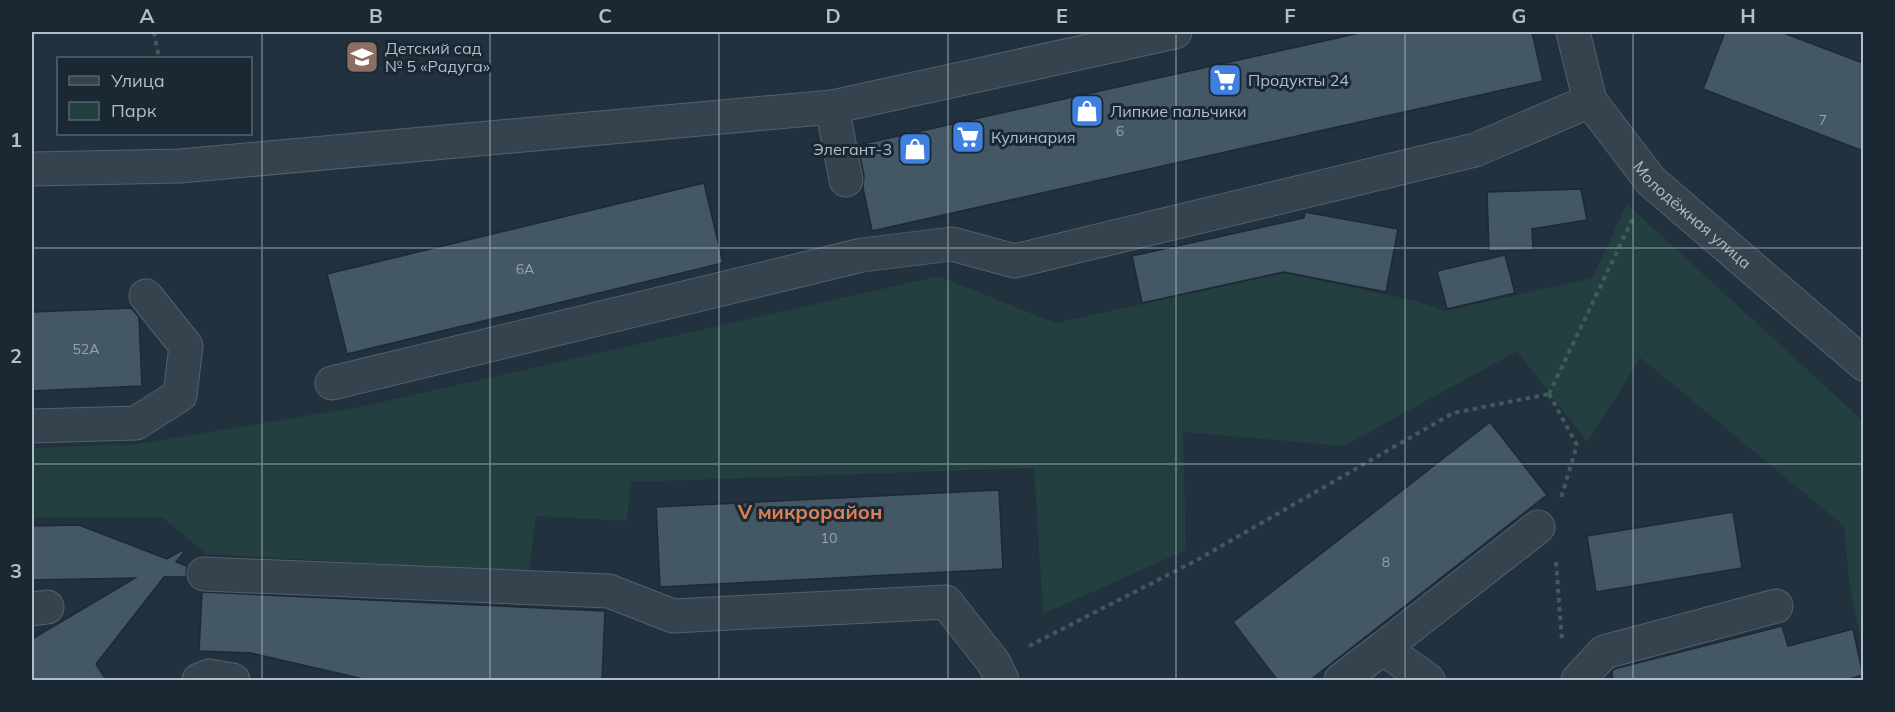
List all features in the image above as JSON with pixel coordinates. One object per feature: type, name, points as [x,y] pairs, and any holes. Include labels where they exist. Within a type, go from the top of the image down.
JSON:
[{"type":"street","points":[[32,169],[180,166],[832,106],[1175,32]]},
{"type":"street","name":"Молодёжная улица","points":[[1573,32],[1590,101],[1651,181],[1863,364]]},
{"type":"street","points":[[332,383],[862,255],[952,243],[1015,261],[1474,150],[1590,101]]},
{"type":"street","points":[[832,106],[846,180]]},
{"type":"street","points":[[32,426],[136,423],[180,395],[186,346],[146,296]]},
{"type":"street","points":[[1341,681],[1538,527]]},
{"type":"street","points":[[204,574],[609,591],[673,616],[946,602],[994,663],[1002,681]]},
{"type":"street","points":[[1578,681],[1604,652],[1776,606]]},
{"type":"street","points":[[1383,648],[1428,681]]},
{"type":"street","points":[[198,681],[209,676],[233,681]]},
{"type":"path","points":[[154,32],[159,57]]},
{"type":"path","points":[[1038,641],[1197,560],[1453,413],[1549,394],[1637,210]]},
{"type":"green space","points":[[1627,204],[1863,421],[1863,647],[1850,590],[1844,526],[1641,358],[1587,442],[1517,351],[1344,446],[1183,432],[1186,550],[1043,614],[1034,468],[631,482],[627,521],[536,516],[529,572],[206,554],[162,517],[32,518],[32,448],[136,444],[364,406],[939,276],[1055,323],[1284,273],[1417,301],[1445,311],[1592,278]]},
{"type":"building","points":[[1364,32],[1532,32],[1543,81],[872,231],[863,188],[864,176],[858,145]]},
{"type":"building","points":[[1725,32],[1781,32],[1863,63],[1863,151],[1703,89]]},
{"type":"building","points":[[704,183],[723,263],[347,354],[327,274]]},
{"type":"building","points":[[1581,189],[1587,220],[1532,229],[1533,250],[1489,251],[1487,192]]},
{"type":"building","points":[[1305,212],[1398,229],[1386,292],[1284,272],[1142,303],[1132,256],[1304,218]]},
{"type":"building","points":[[1505,255],[1515,293],[1447,309],[1437,271]]},
{"type":"building","points":[[131,308],[139,317],[142,386],[32,391],[32,312]]},
{"type":"building","points":[[1490,422],[1547,495],[1309,681],[1278,681],[1233,622]]},
{"type":"building","points":[[999,490],[1003,569],[660,587],[656,507]]},
{"type":"building","points":[[1733,512],[1742,568],[1596,592],[1587,536]]},
{"type":"building","points":[[79,525],[167,559],[182,550],[184,552],[176,562],[187,566],[186,577],[164,577],[96,664],[107,681],[32,681],[32,639],[135,578],[32,580],[32,526]]},
{"type":"building","points":[[202,592],[605,611],[602,681],[372,681],[251,653],[199,651]]},
{"type":"building","points":[[1782,626],[1788,646],[1853,629],[1863,675],[1842,681],[1613,681],[1612,671],[1614,669]]},
{"type":"place","name":"Детский сад № 5 «Радуга»","points":[[362,57]]},
{"type":"place","name":"Продукты 24","points":[[1225,80]]},
{"type":"place","name":"Липкие пальчики","points":[[1087,111]]},
{"type":"place","name":"Кулинария","points":[[968,137]]},
{"type":"place","name":"Элегант-3","points":[[915,149]]},
{"type":"district","name":"V микрорайон","points":[[810,511]]}]
